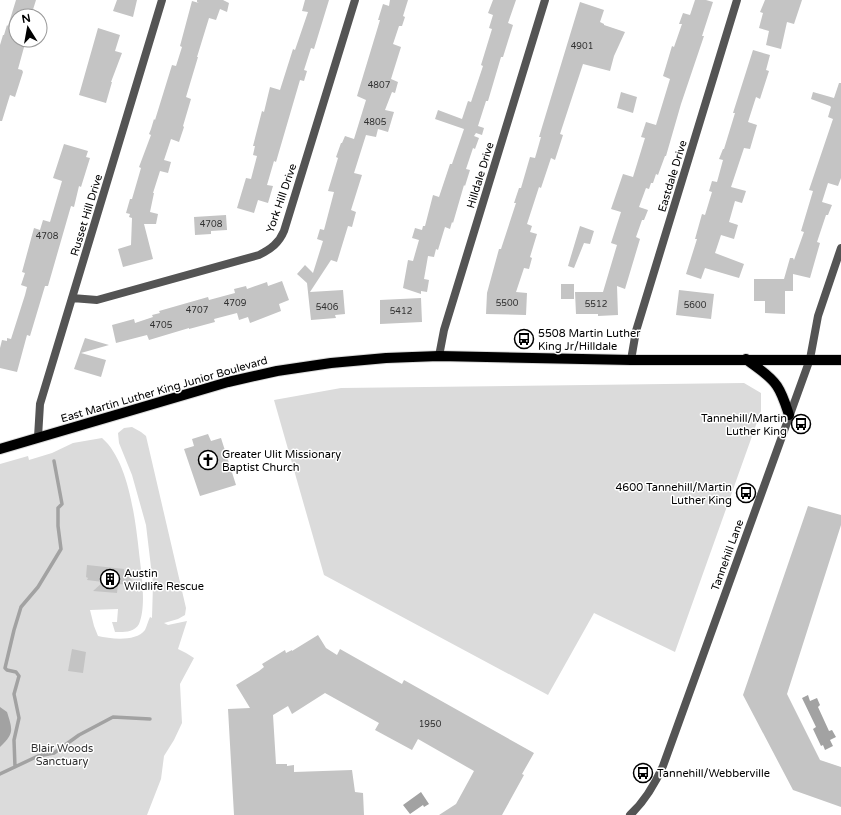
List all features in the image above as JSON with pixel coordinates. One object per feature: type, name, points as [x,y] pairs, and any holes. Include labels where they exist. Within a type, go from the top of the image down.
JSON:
[{"type":"main road","name":"East Martin Luther King Junior Boulevard","points":[[0,449],[228,382],[277,371],[331,363],[386,358],[438,356],[631,360],[841,360]]},
{"type":"main road","points":[[746,360],[776,384],[781,392],[789,415]]},
{"type":"street","name":"Russet Hill Drive","points":[[38,437],[40,404],[162,0]]},
{"type":"street","name":"York Hill Drive","points":[[72,298],[97,300],[260,255],[276,244],[284,231],[354,0]]},
{"type":"street","name":"Hilldale Drive","points":[[438,356],[444,330],[545,0]]},
{"type":"street","name":"Eastdale Drive","points":[[631,360],[636,331],[737,0]]},
{"type":"street","name":"Tannehill Lane","points":[[630,815],[652,788],[663,766],[810,359],[818,316],[841,248]]},
{"type":"green space","points":[[744,383],[761,393],[761,411],[675,652],[594,613],[548,695],[324,575],[274,400],[341,388]]},
{"type":"green space","name":"Blair Woods Sanctuary","points":[[132,427],[146,436],[186,608],[185,615],[178,619],[164,623],[168,625],[187,621],[178,649],[194,658],[180,684],[182,723],[164,756],[161,779],[147,815],[0,815],[0,464],[28,456],[29,460],[52,453],[73,443],[102,438],[112,449],[125,478],[134,513],[142,576],[142,610],[137,627],[128,631],[115,632],[112,622],[117,622],[118,609],[90,610],[98,636],[116,639],[130,638],[141,634],[145,630],[150,617],[152,618],[153,584],[146,525],[132,475],[119,443],[118,433],[124,428]]},
{"type":"shaded area","points":[[808,695],[810,701],[817,698],[820,705],[818,707],[829,731],[832,730],[836,737],[830,740],[833,746],[825,750],[823,745],[821,746],[813,729],[816,727],[802,698]]},
{"type":"shaded area","points":[[0,707],[7,712],[11,731],[8,738],[0,747]]},
{"type":"shaded area","points":[[421,792],[429,804],[424,807],[423,805],[410,814],[403,805]]},
{"type":"building","points":[[16,0],[36,0],[34,8],[14,8]]},
{"type":"building","points":[[117,0],[137,0],[133,17],[113,11]]},
{"type":"building","points":[[197,0],[223,0],[229,3],[227,12],[220,9],[216,20],[209,18],[186,97],[191,99],[183,126],[184,127],[179,142],[171,139],[164,160],[171,162],[168,173],[160,171],[153,193],[150,212],[158,214],[156,224],[144,224],[153,259],[123,267],[118,249],[131,245],[132,218],[129,217],[130,214],[126,213],[130,199],[132,199],[141,168],[139,167],[151,135],[149,134],[154,119],[155,120],[172,65],[176,66],[182,47],[180,46],[192,1],[199,3]]},
{"type":"building","points":[[305,0],[329,0],[314,49],[311,48],[304,70],[307,71],[304,81],[300,80],[276,162],[274,161],[267,185],[273,186],[268,203],[258,200],[254,213],[237,208],[246,178],[251,179],[257,156],[253,155],[255,146],[253,146],[270,87],[280,90],[293,49],[295,50],[308,12],[302,11]]},
{"type":"building","points":[[390,0],[408,0],[403,16],[405,17],[402,26],[399,26],[393,44],[401,47],[391,79],[398,82],[395,93],[392,92],[385,110],[394,112],[388,132],[378,129],[376,137],[366,135],[354,173],[362,175],[351,210],[356,212],[352,227],[348,226],[337,262],[331,260],[310,292],[343,290],[345,314],[335,315],[336,318],[311,320],[307,283],[297,274],[305,265],[313,273],[323,241],[317,239],[320,229],[324,230],[334,192],[328,191],[338,158],[336,157],[345,136],[354,139],[366,100],[357,96],[380,20],[378,20],[383,4],[389,6]]},
{"type":"building","points":[[493,0],[516,0],[508,23],[513,25],[503,57],[501,57],[488,101],[486,101],[478,126],[484,128],[482,135],[476,133],[474,136],[479,138],[475,149],[473,148],[466,169],[470,170],[453,223],[452,222],[450,229],[445,227],[438,250],[436,249],[434,257],[428,256],[424,279],[429,280],[427,292],[421,291],[421,294],[403,288],[408,260],[413,261],[419,240],[412,238],[415,228],[422,230],[423,226],[425,226],[433,195],[439,197],[464,129],[435,119],[438,110],[462,119],[468,101],[471,102],[483,66],[481,65],[492,29],[489,28],[493,15],[488,13]]},
{"type":"building","points":[[695,0],[706,0],[713,2],[702,36],[704,36],[681,104],[666,156],[658,175],[656,174],[653,183],[651,183],[649,189],[646,188],[639,207],[648,210],[644,220],[642,220],[636,237],[640,239],[625,289],[617,286],[618,315],[598,316],[598,314],[576,314],[575,292],[603,292],[617,245],[611,243],[621,212],[611,209],[623,174],[633,177],[645,138],[641,137],[646,122],[656,125],[670,79],[663,76],[672,46],[674,47],[682,24],[679,24],[683,13],[690,15]]},
{"type":"building","points":[[765,0],[802,0],[794,24],[787,22],[781,49],[766,45],[769,31],[759,28],[763,13],[760,12]]},
{"type":"building","points":[[580,2],[604,10],[600,22],[604,25],[625,32],[614,56],[610,71],[583,64],[560,134],[563,135],[555,160],[551,158],[541,188],[539,187],[527,224],[532,226],[530,232],[537,234],[530,257],[532,258],[529,269],[524,268],[516,292],[527,293],[526,315],[486,314],[487,293],[499,249],[501,249],[516,203],[514,203],[519,188],[521,188],[530,157],[535,158],[541,137],[539,137]]},
{"type":"building","points":[[7,25],[8,48],[24,48],[18,69],[22,70],[23,72],[15,97],[10,95],[2,121],[0,121],[0,45]]},
{"type":"building","points":[[98,28],[120,35],[115,51],[122,53],[111,82],[106,103],[79,95]]},
{"type":"building","points":[[753,50],[770,55],[766,70],[769,71],[760,99],[756,97],[748,122],[757,125],[750,149],[744,148],[731,187],[746,191],[742,203],[735,201],[729,222],[738,225],[734,239],[721,235],[715,253],[744,264],[739,278],[705,268],[701,279],[686,274],[697,239],[695,239],[702,214],[705,215],[712,192],[709,191],[712,181],[717,182],[723,160],[719,159],[724,149],[735,113],[733,113]]},
{"type":"building","points":[[839,83],[841,83],[841,178],[838,186],[828,183],[822,202],[832,205],[828,215],[826,215],[817,242],[820,243],[810,278],[793,274],[793,291],[785,291],[785,314],[765,313],[765,301],[754,301],[754,279],[784,279],[790,258],[793,258],[794,260],[804,232],[801,231],[813,191],[809,190],[833,119],[828,117],[830,106],[811,99],[813,92],[834,98]]},
{"type":"building","points":[[621,92],[637,97],[633,113],[617,108]]},
{"type":"building","points":[[64,144],[88,151],[86,157],[90,158],[81,187],[79,186],[74,207],[71,206],[48,286],[45,286],[30,336],[27,335],[17,372],[0,368],[0,348],[2,340],[7,341],[7,338],[11,339],[27,287],[21,285],[25,273],[22,272],[34,228],[40,230],[43,220],[50,222],[62,181],[53,178]]},
{"type":"building","points":[[226,215],[227,230],[211,231],[211,234],[195,235],[194,217]]},
{"type":"building","points":[[580,226],[594,231],[590,244],[584,243],[574,268],[568,266]]},
{"type":"building","points":[[282,281],[289,300],[279,304],[281,311],[250,323],[248,317],[239,320],[237,313],[214,319],[215,322],[149,340],[147,335],[116,343],[112,325],[134,319],[135,323],[153,317],[152,315],[160,313],[159,311],[208,297],[209,300],[235,293],[234,289],[246,286],[247,289],[267,282],[268,286]]},
{"type":"building","points":[[561,284],[574,284],[574,299],[561,299]]},
{"type":"building","points":[[679,290],[714,294],[711,319],[676,315]]},
{"type":"building","points":[[421,298],[422,322],[380,324],[380,300]]},
{"type":"building","points":[[85,338],[109,345],[81,353],[106,360],[101,377],[74,369]]},
{"type":"building","name":"Greater Ulit Missionary Baptist Church","points":[[208,434],[211,441],[221,438],[236,485],[200,496],[184,449],[194,446],[192,439]]},
{"type":"building","points":[[808,506],[841,515],[841,525],[787,694],[820,760],[841,767],[841,807],[793,790],[743,695]]},
{"type":"building","name":"Austin Wildlife Rescue","points":[[87,565],[124,569],[124,573],[132,574],[131,585],[118,584],[117,593],[93,591],[103,582],[87,580]]},
{"type":"building","points":[[318,635],[326,648],[337,655],[340,649],[402,684],[404,680],[534,753],[522,774],[524,775],[502,815],[439,815],[456,804],[474,771],[418,739],[412,750],[375,730],[379,723],[325,693],[292,714],[288,706],[273,715],[276,764],[287,764],[287,766],[294,765],[294,772],[352,770],[355,792],[363,793],[364,815],[234,815],[228,709],[250,708],[236,685],[264,667],[262,664],[285,650],[286,653],[292,651]]},
{"type":"building","points":[[72,649],[86,652],[83,673],[68,671]]},
{"type":"waterway","points":[[15,767],[14,740],[19,718],[14,694],[19,676],[16,672],[5,668],[21,607],[38,587],[61,549],[58,526],[58,508],[62,504],[54,461]]},
{"type":"waterway","points":[[0,774],[38,756],[54,753],[79,735],[113,717],[150,719]]},
{"type":"place","name":"5508 Martin Luther King Jr/Hilldale","points":[[524,339]]},
{"type":"place","name":"Tannehill/Martin Luther King","points":[[801,424]]},
{"type":"place","name":"Greater Ulit Missionary Baptist Church","points":[[208,460]]},
{"type":"place","name":"4600 Tannehill/Martin Luther King","points":[[746,493]]},
{"type":"place","name":"Austin Wildlife Rescue","points":[[110,579]]},
{"type":"place","name":"Tannehill/Webberville","points":[[643,773]]}]
